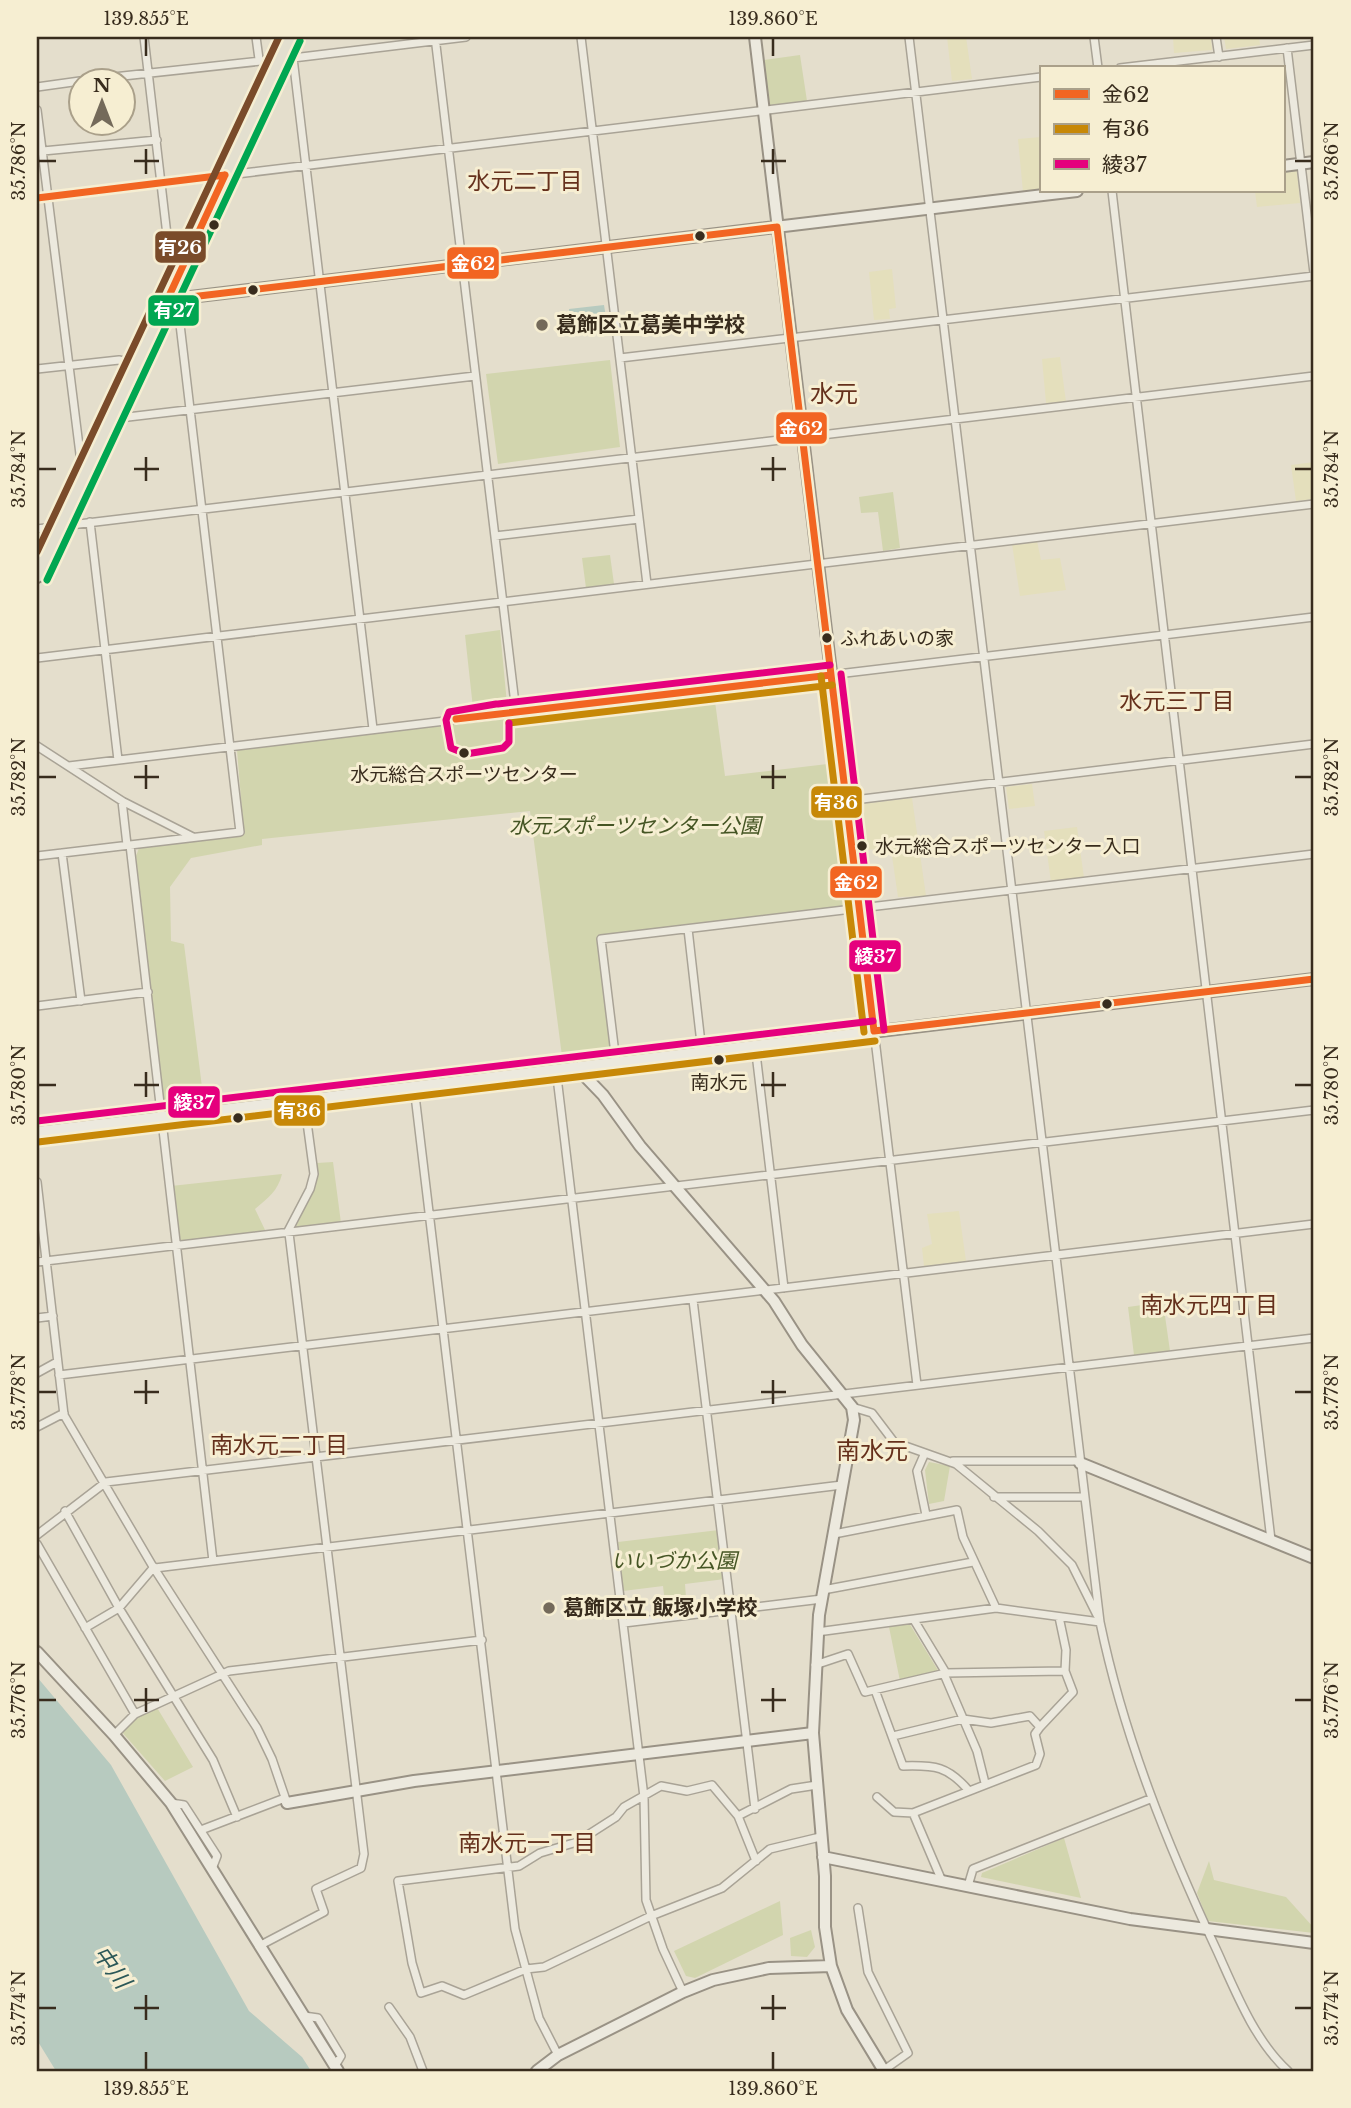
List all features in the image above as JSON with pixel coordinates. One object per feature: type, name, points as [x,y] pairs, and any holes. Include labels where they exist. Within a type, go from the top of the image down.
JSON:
[{"type":"main road","points":[[37,576],[137,363],[173,297],[176,280],[285,57],[290,37]]},
{"type":"street","points":[[145,37],[170,261],[176,280]]},
{"type":"street","points":[[256,37],[259,59]]},
{"type":"street","points":[[136,74],[466,37]]},
{"type":"street","points":[[581,37],[648,584]]},
{"type":"street","points":[[755,37],[917,1385]]},
{"type":"street","points":[[909,37],[1100,1622],[1116,1690],[1150,1799],[1235,1990],[1270,2053],[1288,2071]]},
{"type":"street","points":[[1094,37],[1098,66]]},
{"type":"street","points":[[1216,37],[1219,57]]},
{"type":"street","points":[[435,39],[516,712]]},
{"type":"street","points":[[1138,66],[1314,45]]},
{"type":"street","points":[[620,358],[1314,274],[1287,48]]},
{"type":"street","points":[[285,57],[306,166],[373,729]]},
{"type":"street","points":[[37,198],[1040,78]]},
{"type":"street","points":[[37,87],[66,83]]},
{"type":"street","points":[[37,110],[81,462],[89,468]]},
{"type":"street","points":[[40,146],[157,140]]},
{"type":"street","points":[[1284,166],[1314,162]]},
{"type":"street","points":[[37,856],[240,832],[173,297],[1068,192]]},
{"type":"street","points":[[1112,192],[1271,1540]]},
{"type":"street","points":[[37,369],[119,360],[137,363]]},
{"type":"street","points":[[111,419],[475,376]]},
{"type":"street","points":[[37,528],[1314,376]]},
{"type":"street","points":[[37,658],[1314,504]]},
{"type":"street","points":[[495,536],[639,519]]},
{"type":"street","points":[[90,522],[118,760]]},
{"type":"street","points":[[69,766],[1314,617]]},
{"type":"street","points":[[846,801],[1314,744]]},
{"type":"street","points":[[37,746],[122,801],[193,837]]},
{"type":"street","points":[[122,801],[163,1117],[161,1129],[213,1561]]},
{"type":"street","points":[[62,853],[80,1001]]},
{"type":"street","points":[[616,1062],[601,939],[1314,854]]},
{"type":"street","points":[[688,929],[702,1052]]},
{"type":"street","points":[[37,1132],[1314,979]]},
{"type":"street","points":[[37,1006],[148,992]]},
{"type":"street","points":[[755,1045],[784,1288]]},
{"type":"street","points":[[576,1067],[603,1094],[621,1121],[674,1186],[764,1290],[852,1407],[872,1413],[894,1442],[923,1455],[956,1464],[993,1497],[1038,1531],[1072,1565],[1100,1622]]},
{"type":"street","points":[[556,1069],[644,1797],[644,1876],[651,1916],[683,1992]]},
{"type":"street","points":[[414,1087],[510,1868],[515,1928],[539,2018],[558,2055]]},
{"type":"street","points":[[259,1946],[324,1912],[316,1889],[361,1868],[364,1854],[288,1233],[310,1189],[314,1174],[304,1100]]},
{"type":"street","points":[[37,1262],[1314,1110]]},
{"type":"street","points":[[37,1182],[64,1413],[154,1567],[224,1673],[272,1759],[286,1800]]},
{"type":"street","points":[[59,1375],[1314,1224]]},
{"type":"street","points":[[693,1300],[755,1810]]},
{"type":"street","points":[[37,1318],[53,1316]]},
{"type":"street","points":[[37,1535],[106,1482],[1314,1338]]},
{"type":"street","points":[[37,1373],[57,1362]]},
{"type":"street","points":[[852,1407],[854,1420],[817,1632],[813,1733],[823,1857],[825,1927],[831,1966],[847,2010],[884,2071],[908,2053],[868,1972],[858,1908]]},
{"type":"street","points":[[37,1427],[64,1413]]},
{"type":"street","points":[[923,1455],[917,1471],[926,1515]]},
{"type":"street","points":[[945,1461],[1080,1462],[1314,1558]]},
{"type":"street","points":[[85,1628],[119,1608],[154,1567],[842,1485]]},
{"type":"street","points":[[993,1497],[1084,1497]]},
{"type":"street","points":[[834,1534],[957,1510],[963,1537],[996,1608]]},
{"type":"street","points":[[65,1511],[119,1608],[225,1781],[237,1817]]},
{"type":"street","points":[[37,1544],[135,1714]]},
{"type":"street","points":[[624,1623],[731,1610],[822,1595],[973,1562]]},
{"type":"street","points":[[817,1632],[996,1608],[1100,1622]]},
{"type":"street","points":[[877,1797],[894,1812],[913,1813],[1040,1761],[1035,1734],[1073,1692],[1065,1671],[1066,1650],[1059,1617]]},
{"type":"street","points":[[914,1620],[945,1673],[977,1751],[985,1783]]},
{"type":"street","points":[[114,1735],[135,1714],[224,1673],[482,1640]]},
{"type":"street","points":[[37,1652],[114,1735],[171,1804],[337,2068]]},
{"type":"street","points":[[814,1665],[848,1654],[865,1692],[945,1673],[1065,1671]]},
{"type":"street","points":[[875,1690],[903,1766],[927,1765],[953,1772],[969,1791]]},
{"type":"street","points":[[892,1736],[963,1720],[991,1723],[1030,1716],[1040,1727]]},
{"type":"street","points":[[201,1830],[286,1800],[497,1770],[813,1733]]},
{"type":"street","points":[[756,1861],[738,1816],[712,1784],[687,1791],[661,1786],[624,1807],[616,1817],[577,1842],[540,1853],[510,1868],[398,1881],[409,1948],[421,1993],[442,1986],[464,1995],[526,1969],[544,1967],[584,1951],[651,1916],[722,1888],[756,1861],[770,1849],[820,1838]]},
{"type":"street","points":[[738,1816],[755,1810],[791,1789],[817,1785]]},
{"type":"street","points":[[968,1886],[973,1869],[1150,1799]]},
{"type":"street","points":[[171,1804],[184,1805],[201,1830],[216,1856],[212,1870]]},
{"type":"street","points":[[913,1813],[942,1881]]},
{"type":"street","points":[[823,1857],[1130,1920],[1314,1943]]},
{"type":"street","points":[[537,2071],[558,2055],[683,1992],[746,1972],[831,1966]]},
{"type":"street","points":[[389,2007],[410,2037],[423,2071]]},
{"type":"shaded area","points":[[947,37],[966,37],[972,79],[952,81]]},
{"type":"shaded area","points":[[1173,37],[1211,37],[1212,50],[1174,53]]},
{"type":"shaded area","points":[[1224,37],[1259,37],[1260,45],[1226,49]]},
{"type":"shaded area","points":[[1040,137],[1040,189],[1023,192],[1018,139]]},
{"type":"shaded area","points":[[1297,170],[1300,203],[1257,207],[1255,192],[1284,192],[1284,172]]},
{"type":"shaded area","points":[[892,269],[896,308],[889,309],[890,319],[874,320],[869,272]]},
{"type":"shaded area","points":[[1060,357],[1066,402],[1046,403],[1042,359]]},
{"type":"shaded area","points":[[1314,462],[1314,499],[1296,501],[1291,465]]},
{"type":"shaded area","points":[[1037,541],[1041,560],[1060,558],[1066,590],[1020,596],[1012,544]]},
{"type":"shaded area","points":[[1032,784],[1035,806],[1009,809],[1006,787]]},
{"type":"shaded area","points":[[912,798],[926,896],[898,897],[891,849],[858,850],[853,805]]},
{"type":"shaded area","points":[[1077,827],[1084,878],[1051,882],[1044,831]]},
{"type":"shaded area","points":[[959,1211],[966,1261],[924,1266],[922,1248],[932,1244],[927,1214]]},
{"type":"green space","points":[[800,55],[807,101],[770,106],[764,60]]},
{"type":"green space","points":[[610,360],[620,447],[498,464],[486,374]]},
{"type":"green space","points":[[893,492],[900,548],[883,551],[878,512],[861,513],[859,497]]},
{"type":"green space","points":[[610,555],[614,584],[586,588],[582,558]]},
{"type":"green space","points":[[500,630],[507,704],[473,708],[465,635]]},
{"type":"green space","name":"水元スポーツセンター公園","points":[[714,694],[725,776],[836,763],[851,905],[597,936],[610,1050],[562,1056],[530,811],[262,839],[262,845],[191,858],[170,887],[171,941],[184,944],[203,1095],[164,1102],[136,856],[139,848],[244,835],[237,750]]},
{"type":"green space","points":[[333,1162],[341,1223],[295,1229],[314,1187],[317,1163]]},
{"type":"green space","points":[[282,1174],[275,1190],[255,1209],[266,1232],[177,1243],[171,1186]]},
{"type":"green space","points":[[1163,1302],[1170,1351],[1134,1355],[1128,1307]]},
{"type":"green space","points":[[929,1462],[950,1466],[944,1501],[929,1504],[925,1470]]},
{"type":"green space","name":"いいづか公園","points":[[719,1530],[725,1579],[685,1584],[687,1612],[666,1613],[663,1586],[623,1591],[618,1542]]},
{"type":"green space","points":[[909,1623],[939,1672],[900,1681],[889,1627]]},
{"type":"green space","points":[[156,1706],[193,1767],[165,1781],[121,1731],[136,1716]]},
{"type":"green space","points":[[1064,1838],[1081,1898],[981,1877],[982,1873]]},
{"type":"green space","points":[[1209,1861],[1214,1880],[1286,1897],[1314,1928],[1314,1933],[1208,1921],[1197,1893]]},
{"type":"green space","points":[[780,1901],[783,1935],[695,1978],[686,1976],[674,1951]]},
{"type":"green space","points":[[811,1930],[815,1947],[807,1957],[791,1956],[790,1938]]},
{"type":"water","points":[[604,305],[607,324],[571,328],[569,309]]},
{"type":"water","name":"中川","points":[[37,1677],[111,1765],[249,2011],[302,2057],[311,2071],[56,2071],[37,2040]]},
{"type":"transit line","name":"有26","points":[[37,552],[279,37]]},
{"type":"transit line","name":"有27","points":[[47,580],[300,41]]},
{"type":"transit line","name":"金62","points":[[37,198],[225,175]]},
{"type":"transit line","name":"金62","points":[[169,296],[225,175]]},
{"type":"transit line","name":"金62","points":[[777,227],[874,1031]]},
{"type":"transit line","name":"金62","points":[[169,296],[182,298],[777,227]]},
{"type":"transit line","name":"綾37","points":[[498,704],[830,665]]},
{"type":"transit line","name":"綾37","points":[[841,674],[884,1030]]},
{"type":"transit line","name":"金62","points":[[456,719],[831,675]]},
{"type":"transit line","name":"有36","points":[[821,676],[864,1032]]},
{"type":"transit line","name":"有36","points":[[509,723],[832,685]]},
{"type":"transit line","name":"綾37","points":[[496,704],[449,712],[446,720],[451,748],[466,754],[503,748],[509,742],[509,723]]},
{"type":"transit line","name":"金62","points":[[874,1031],[1314,979]]},
{"type":"transit line","name":"綾37","points":[[37,1121],[873,1021]]},
{"type":"transit line","name":"有36","points":[[38,1142],[875,1041]]},
{"type":"place","name":"葛飾区立葛美中学校","points":[[542,325]]},
{"type":"place","name":"ふれあいの家","points":[[827,638]]},
{"type":"place","name":"水元総合スポーツセンター","points":[[464,753]]},
{"type":"place","name":"水元総合スポーツセンター入口","points":[[862,846]]},
{"type":"place","name":"南水元","points":[[719,1060]]},
{"type":"place","name":"葛飾区立 飯塚小学校","points":[[549,1608]]},
{"type":"district","name":"水元二丁目","points":[[525,181]]},
{"type":"district","name":"水元","points":[[834,394]]},
{"type":"district","name":"水元三丁目","points":[[1177,701]]},
{"type":"district","name":"南水元四丁目","points":[[1209,1305]]},
{"type":"district","name":"南水元二丁目","points":[[279,1445]]},
{"type":"district","name":"南水元","points":[[872,1451]]},
{"type":"district","name":"南水元一丁目","points":[[527,1843]]}]
